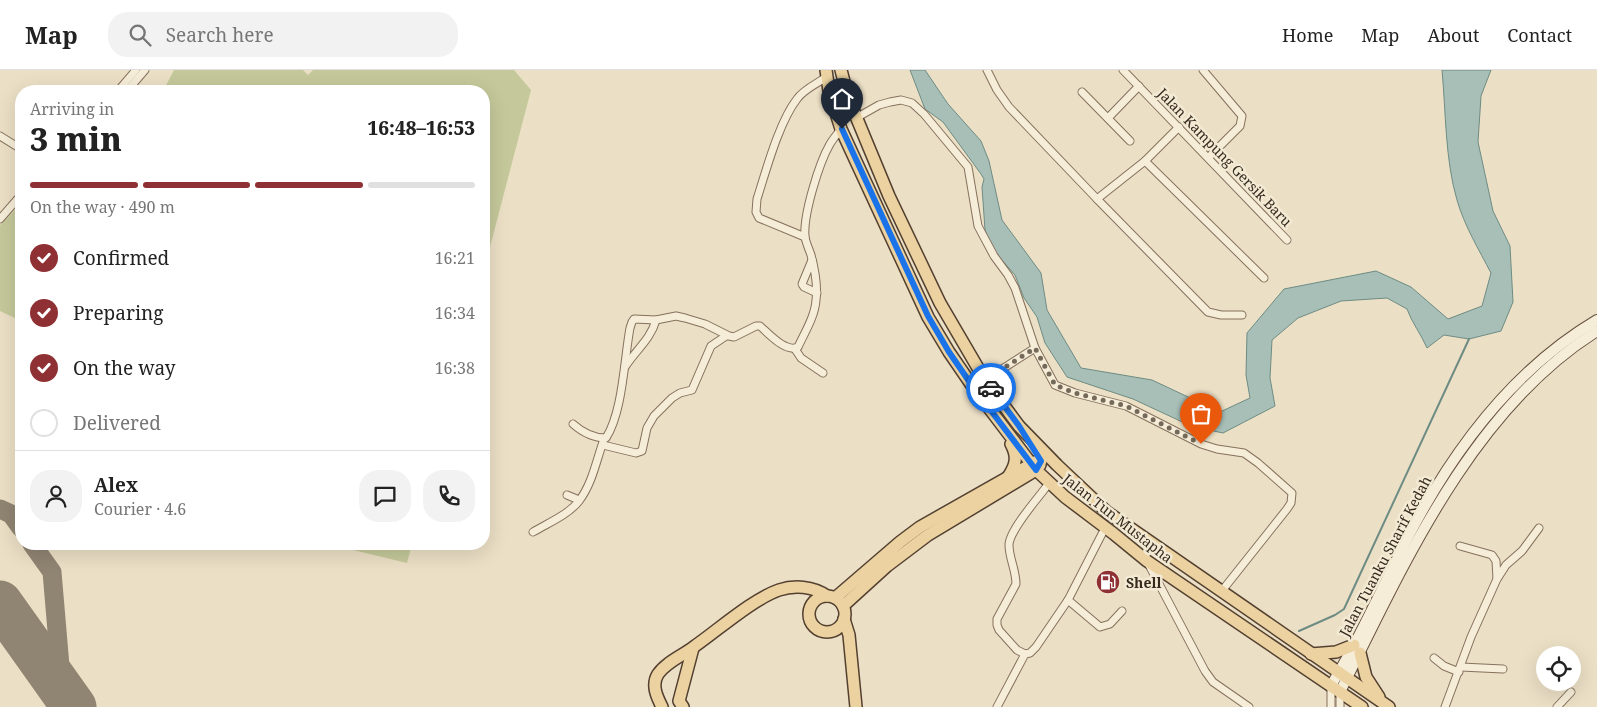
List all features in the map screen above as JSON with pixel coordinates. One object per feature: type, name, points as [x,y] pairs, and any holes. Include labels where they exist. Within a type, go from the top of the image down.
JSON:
[{"type":"main road","points":[[841,70],[848,97],[888,196],[940,303],[985,380],[1019,426],[1107,512]]},
{"type":"main road","name":"Jalan Tun Mustapha","points":[[824,73],[842,129],[928,316],[949,352],[989,408],[1036,465],[1065,497],[1147,561],[1362,707]]},
{"type":"main road","name":"Jalan Tuanku Sharif Kedah","points":[[1357,649],[1415,523],[1468,438],[1498,401],[1529,371],[1597,320]]},
{"type":"main road","name":"Jalan Tuanku Sharif Kedah","points":[[1336,689],[1443,496],[1475,450],[1512,403],[1537,377],[1561,356],[1597,331]]},
{"type":"main road","points":[[989,408],[994,420],[1016,454],[1015,466],[1009,481]]},
{"type":"main road","points":[[1019,426],[1036,465],[1386,705]]},
{"type":"main road","points":[[844,618],[837,628],[832,631],[820,630],[814,627],[809,616],[811,604],[815,600],[835,600],[887,566],[928,535],[1036,465]]},
{"type":"main road","points":[[1009,481],[1033,479],[1065,497]]},
{"type":"main road","points":[[662,707],[655,691],[658,674],[759,600],[777,591],[805,587],[822,592],[835,600],[844,618],[849,635],[856,707]]},
{"type":"main road","points":[[680,705],[692,648]]},
{"type":"main road","points":[[1308,652],[1336,652],[1357,649],[1366,677],[1386,705]]},
{"type":"street","points":[[123,85],[136,70]]},
{"type":"street","points":[[132,85],[145,70]]},
{"type":"street","points":[[987,70],[1009,108],[1208,312],[1221,315],[1242,314]]},
{"type":"street","name":"Jalan Kampung Gersik Baru","points":[[1123,70],[1288,240]]},
{"type":"street","points":[[1203,70],[1213,84],[1234,104],[1242,116],[1240,126],[1209,157]]},
{"type":"street","points":[[805,237],[758,218],[756,212],[757,199],[784,122],[793,104],[824,73]]},
{"type":"street","points":[[1108,118],[1139,86]]},
{"type":"street","points":[[1082,92],[1130,141]]},
{"type":"street","points":[[856,118],[879,105],[890,102],[901,100],[912,104],[918,107],[968,167],[978,226],[994,256],[1015,288],[1035,348],[1055,385],[1075,393],[1126,406],[1201,444],[1244,453],[1292,493],[1291,503],[1287,509],[1221,592]]},
{"type":"street","points":[[1097,199],[1145,161],[1179,127]]},
{"type":"street","points":[[795,349],[798,347],[813,313],[817,293],[812,260],[805,237],[806,220],[822,161],[829,145],[842,129]]},
{"type":"street","points":[[0,136],[15,145]]},
{"type":"street","points":[[1145,161],[1264,278]]},
{"type":"street","points":[[0,219],[15,202]]},
{"type":"street","points":[[812,260],[802,284],[804,287],[817,293]]},
{"type":"street","points":[[533,532],[561,515],[579,500],[589,483],[615,416],[632,321],[637,319],[656,320],[676,316],[705,324],[726,336],[734,337],[756,326],[760,326],[786,347],[795,349],[801,358],[822,373]]},
{"type":"street","points":[[623,369],[635,351],[646,341],[656,320]]},
{"type":"street","points":[[574,424],[580,430],[604,441],[636,453],[642,451],[647,428],[654,416],[672,398],[680,393],[692,390],[711,346],[726,336]]},
{"type":"street","points":[[985,380],[1035,348]]},
{"type":"street","points":[[1047,486],[1010,537],[1010,553],[1016,584],[997,619],[999,630],[1018,650],[1025,654],[1030,653],[1036,647],[1068,600],[1105,528]]},
{"type":"street","points":[[567,495],[579,500]]},
{"type":"street","points":[[1445,707],[1471,637],[1497,579],[1506,565],[1522,551],[1539,528]]},
{"type":"street","points":[[1460,546],[1492,555],[1496,561],[1497,579]]},
{"type":"street","points":[[1147,561],[1205,671],[1213,682],[1249,707]]},
{"type":"street","points":[[1068,600],[1100,627],[1110,624],[1122,611]]},
{"type":"street","points":[[998,707],[1025,654]]},
{"type":"street","points":[[1434,658],[1444,666],[1460,669],[1503,669]]},
{"type":"street","points":[[1332,707],[1336,689]]},
{"type":"street","points":[[1336,689],[1340,707]]},
{"type":"street","points":[[1557,707],[1571,692]]},
{"type":"green space","points":[[174,70],[303,70],[308,75],[313,70],[514,70],[531,90],[490,247],[490,85],[166,85]]},
{"type":"green space","points":[[15,210],[15,318],[0,311],[0,225]]},
{"type":"green space","points":[[353,550],[410,550],[407,563]]},
{"type":"water","points":[[910,70],[925,70],[948,104],[981,141],[989,161],[1002,220],[1041,273],[1047,310],[1081,368],[1152,380],[1220,412],[1250,398],[1246,375],[1247,333],[1284,289],[1376,271],[1411,287],[1448,319],[1482,306],[1491,273],[1464,219],[1453,184],[1448,152],[1442,70],[1491,70],[1481,96],[1478,142],[1493,211],[1510,246],[1513,302],[1501,331],[1469,339],[1444,335],[1427,348],[1407,309],[1387,298],[1341,301],[1298,318],[1272,340],[1270,378],[1275,406],[1223,433],[1191,426],[1133,399],[1067,377],[1045,343],[1037,317],[1024,298],[1015,275],[993,250],[985,230],[982,187],[984,179],[943,122],[925,109]]},
{"type":"waterway","points":[[1299,631],[1344,609],[1469,339]]},
{"type":"taxiway","points":[[0,509],[11,514],[15,520]]},
{"type":"taxiway","points":[[36,550],[52,572],[62,686],[70,701]]},
{"type":"runway","points":[[0,603],[74,707]]},
{"type":"way so far","points":[[991,388],[985,380],[1035,348],[1055,385],[1088,397],[1126,406],[1201,444]]},
{"type":"place","name":"Shell","points":[[1108,582]]},
{"type":"route","points":[[842,129],[928,316],[949,352],[973,387],[1036,470],[1039,468],[1041,461],[1019,426],[991,388]]}]
